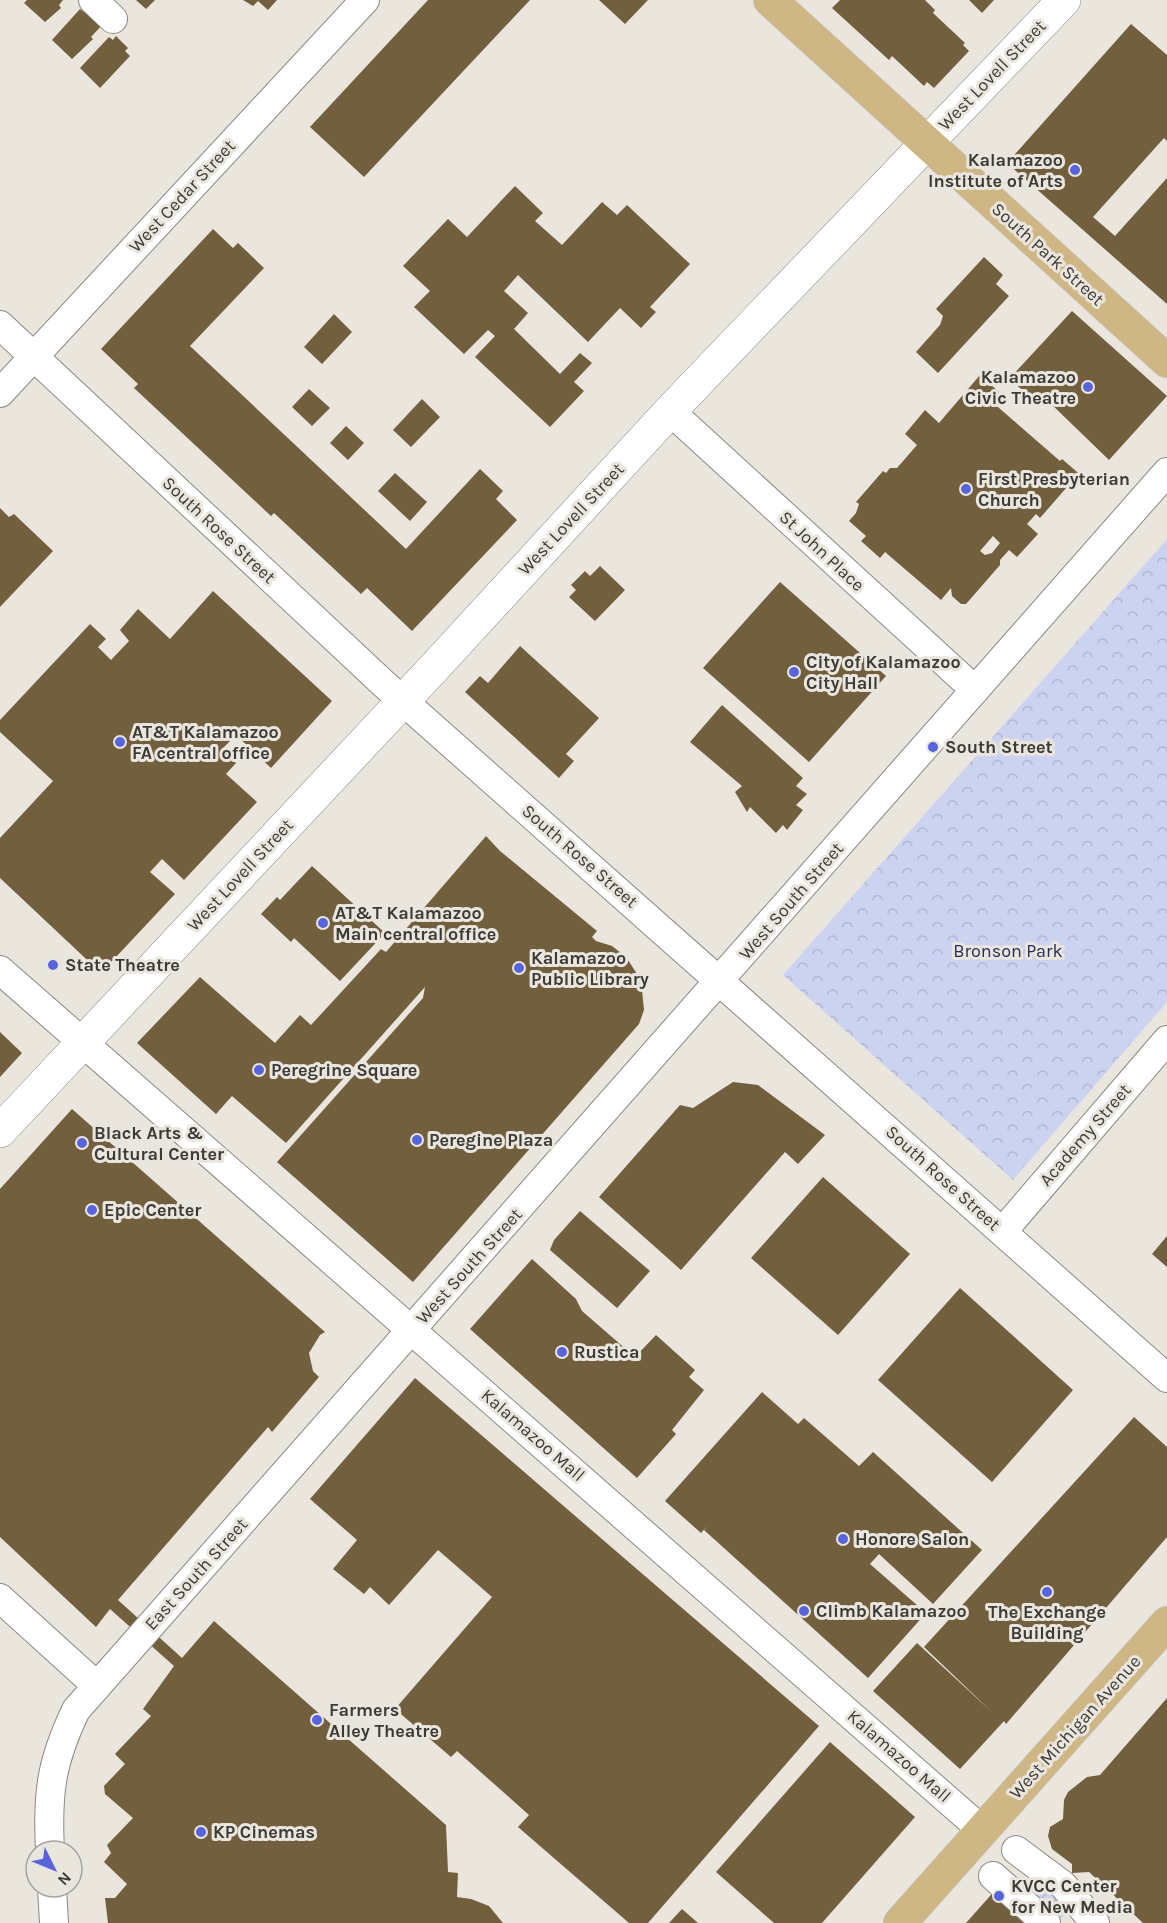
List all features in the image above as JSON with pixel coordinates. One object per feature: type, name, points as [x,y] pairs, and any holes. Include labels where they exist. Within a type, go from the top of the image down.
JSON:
[{"type":"main road","name":"South Park Street","points":[[770,0],[1167,361]]},
{"type":"main road","name":"West Michigan Avenue","points":[[900,1923],[1167,1623]]},
{"type":"street","points":[[93,0],[113,19]]},
{"type":"street","name":"West Cedar Street","points":[[0,393],[365,0]]},
{"type":"street","name":"West Lovell Street","points":[[0,1131],[403,701],[670,411],[1064,0]]},
{"type":"street","name":"South Rose Street","points":[[0,325],[403,701],[1167,1378]]},
{"type":"street","name":"St John Place","points":[[670,411],[975,690]]},
{"type":"street","name":"West South Street","points":[[413,1329],[1167,472]]},
{"type":"street","name":"Kalamazoo Mall","points":[[0,970],[413,1329],[982,1830]]},
{"type":"street","name":"Academy Street","points":[[1003,1231],[1167,1040]]},
{"type":"street","name":"East South Street","points":[[49,1839],[48,1810],[51,1775],[76,1710],[413,1329]]},
{"type":"street","points":[[0,1598],[97,1686]]},
{"type":"street","points":[[1016,1850],[1063,1885],[1095,1923]]},
{"type":"street","points":[[993,1876],[1046,1923]]},
{"type":"street","points":[[53,1899],[54,1923]]},
{"type":"green space","name":"Bronson Park","points":[[1167,539],[1167,1002],[1013,1180],[783,975]]},
{"type":"green space","points":[[1039,1880],[1070,1909],[1057,1923],[1028,1895],[1029,1887]]},
{"type":"building","points":[[27,0],[63,0],[59,5],[61,8],[45,22],[24,3]]},
{"type":"building","points":[[136,0],[155,0],[146,9]]},
{"type":"building","points":[[243,0],[277,0],[268,10],[258,1],[253,6]]},
{"type":"building","points":[[428,0],[530,0],[364,177],[310,127]]},
{"type":"building","points":[[599,0],[648,0],[625,24]]},
{"type":"building","points":[[840,0],[925,0],[935,10],[933,13],[965,43],[963,45],[969,51],[934,88],[927,82],[924,86],[892,56],[889,60],[832,8]]},
{"type":"building","points":[[969,0],[994,0],[982,13]]},
{"type":"building","points":[[80,9],[84,12],[87,9],[103,24],[91,37],[93,39],[72,59],[52,40]]},
{"type":"building","name":"Kalamazoo Institute of Arts","points":[[1131,24],[1167,55],[1167,141],[1164,138],[1093,217],[1115,236],[1167,178],[1167,304],[1007,163]]},
{"type":"building","points":[[116,36],[128,48],[125,51],[130,56],[100,88],[80,68],[109,37],[113,40]]},
{"type":"building","points":[[515,186],[543,213],[535,221],[562,245],[602,202],[617,215],[627,205],[690,264],[650,307],[656,312],[641,328],[620,308],[588,342],[518,275],[504,291],[528,313],[514,329],[560,374],[580,353],[592,363],[574,382],[584,391],[550,427],[475,357],[495,336],[488,330],[464,354],[414,307],[430,291],[403,266],[448,219],[467,237]]},
{"type":"building","points":[[213,229],[233,248],[238,243],[264,268],[190,346],[406,549],[480,469],[503,491],[496,499],[517,520],[412,631],[367,588],[361,594],[274,513],[271,516],[134,388],[138,384],[101,349]]},
{"type":"building","points":[[984,257],[1003,275],[996,284],[1009,296],[938,373],[916,352],[940,325],[943,316],[936,309]]},
{"type":"building","name":"Kalamazoo Civic Theatre","points":[[1072,311],[1167,396],[1109,460],[1047,400],[1041,405],[1009,379]]},
{"type":"building","points":[[334,314],[352,332],[322,364],[304,347]]},
{"type":"building","name":"First Presbyterian Church","points":[[980,375],[999,392],[991,401],[1060,461],[1062,459],[1084,478],[1072,492],[1067,487],[1040,518],[1036,514],[1027,524],[1038,534],[1017,557],[1009,550],[1000,560],[1000,565],[966,604],[961,604],[952,596],[951,588],[941,600],[885,552],[880,558],[861,541],[866,536],[849,521],[856,513],[859,504],[856,502],[883,471],[886,473],[890,468],[897,468],[917,445],[905,434],[925,410],[939,423]],"holes":[[[993,536],[1000,543],[992,553],[985,555],[980,551]]]},
{"type":"building","points":[[309,389],[330,408],[312,426],[292,407]]},
{"type":"building","points":[[422,399],[440,417],[411,447],[393,430]]},
{"type":"building","points":[[346,426],[364,443],[348,460],[330,443]]},
{"type":"building","points":[[395,473],[427,502],[410,521],[378,491]]},
{"type":"building","points":[[0,508],[9,517],[14,514],[53,551],[0,607]]},
{"type":"building","points":[[600,566],[625,590],[595,621],[569,597],[576,590],[571,585],[585,571],[590,576]]},
{"type":"building","name":"City of Kalamazoo City Hall","points":[[780,582],[886,676],[809,762],[703,668]]},
{"type":"building","name":"AT&T Kalamazoo FA central office","points":[[213,591],[332,701],[271,768],[236,735],[222,749],[236,763],[226,774],[257,802],[184,880],[162,859],[150,872],[175,894],[101,973],[0,878],[0,838],[53,781],[0,732],[0,720],[90,624],[106,639],[98,647],[111,660],[129,641],[120,630],[138,609],[170,639]]},
{"type":"building","points":[[520,646],[599,718],[566,754],[574,761],[559,778],[465,692],[480,676],[488,683]]},
{"type":"building","points":[[722,705],[803,778],[796,786],[807,794],[796,805],[803,810],[787,830],[783,825],[776,833],[750,807],[747,812],[735,792],[742,786],[690,742]]},
{"type":"building","points":[[486,836],[500,851],[597,931],[592,937],[596,941],[612,946],[626,957],[641,980],[644,1010],[639,1024],[413,1282],[277,1162],[423,998],[425,987],[286,1143],[232,1096],[216,1114],[137,1043],[200,977],[275,1043],[300,1015],[311,1025],[381,949],[386,952]]},
{"type":"building","name":"AT&T Kalamazoo Main central office","points":[[312,866],[385,933],[340,981],[294,938],[291,942],[261,914],[277,897],[280,900]]},
{"type":"building","points":[[0,1032],[22,1053],[0,1077]]},
{"type":"building","points":[[733,1082],[758,1085],[825,1135],[798,1164],[785,1152],[681,1270],[599,1197],[680,1105],[693,1108]]},
{"type":"building","points":[[72,1109],[325,1332],[320,1335],[309,1353],[313,1371],[319,1377],[272,1432],[268,1427],[118,1600],[182,1658],[214,1621],[446,1825],[448,1872],[458,1873],[457,1897],[471,1899],[489,1906],[503,1923],[108,1923],[105,1898],[115,1898],[127,1884],[104,1862],[111,1853],[107,1845],[133,1818],[105,1794],[104,1786],[125,1764],[115,1754],[151,1716],[143,1709],[174,1666],[110,1609],[96,1627],[0,1537],[0,1189]]},
{"type":"building","points":[[823,1177],[910,1254],[838,1335],[751,1258]]},
{"type":"building","points":[[580,1211],[650,1271],[617,1308],[550,1250],[554,1240]]},
{"type":"building","points":[[1167,1236],[1167,1267],[1152,1254]]},
{"type":"building","points":[[532,1259],[576,1299],[582,1311],[635,1357],[656,1335],[695,1370],[689,1377],[704,1390],[672,1430],[676,1434],[637,1478],[470,1329]]},
{"type":"building","points":[[960,1288],[1073,1390],[992,1482],[878,1380]]},
{"type":"building","points":[[415,1378],[819,1726],[648,1923],[629,1923],[518,1827],[529,1815],[457,1751],[451,1757],[395,1709],[492,1597],[438,1550],[389,1605],[370,1587],[364,1594],[333,1569],[357,1540],[310,1499]]},
{"type":"building","points":[[762,1392],[798,1424],[804,1418],[859,1466],[873,1452],[982,1550],[933,1604],[879,1554],[870,1564],[926,1613],[868,1678],[704,1530],[708,1525],[701,1533],[665,1501]]},
{"type":"building","name":"The Exchange Building","points":[[1134,1417],[1167,1447],[1167,1537],[1006,1724],[1004,1721],[960,1769],[873,1691],[917,1643],[993,1713],[924,1647]]},
{"type":"building","points":[[1167,1698],[1167,1923],[1143,1923],[1089,1872],[1072,1873],[1072,1864],[1052,1849],[1048,1836],[1050,1827],[1063,1819],[1064,1800],[1068,1792],[1087,1777],[1100,1775]]},
{"type":"building","points":[[830,1742],[915,1817],[822,1923],[774,1923],[716,1872]]},
{"type":"building","name":"KVCC Center for New Media","points":[[998,1887],[1038,1923],[966,1923]]},
{"type":"building","points":[[682,1909],[698,1923],[669,1923]]},
{"type":"place","name":"Kalamazoo Institute of Arts","points":[[1075,170]]},
{"type":"place","name":"Kalamazoo Civic Theatre","points":[[1088,387]]},
{"type":"place","name":"First Presbyterian Church","points":[[966,489]]},
{"type":"place","name":"City of Kalamazoo City Hall","points":[[794,672]]},
{"type":"place","name":"AT&T Kalamazoo FA central office","points":[[120,742]]},
{"type":"place","name":"South Street","points":[[933,747]]},
{"type":"place","name":"AT&T Kalamazoo Main central office","points":[[323,923]]},
{"type":"place","name":"State Theatre","points":[[53,965]]},
{"type":"place","name":"Kalamazoo Public Library","points":[[519,968]]},
{"type":"place","name":"Peregrine Square","points":[[259,1070]]},
{"type":"place","name":"Peregine Plaza","points":[[417,1140]]},
{"type":"place","name":"Black Arts & Cultural Center","points":[[82,1143]]},
{"type":"place","name":"Epic Center","points":[[92,1210]]},
{"type":"place","name":"Rustica","points":[[562,1352]]},
{"type":"place","name":"Honore Salon","points":[[843,1539]]},
{"type":"place","name":"The Exchange Building","points":[[1047,1592]]},
{"type":"place","name":"Climb Kalamazoo","points":[[804,1611]]},
{"type":"place","name":"Farmers Alley Theatre","points":[[317,1720]]},
{"type":"place","name":"KP Cinemas","points":[[201,1832]]},
{"type":"place","name":"KVCC Center for New Media","points":[[999,1896]]}]
